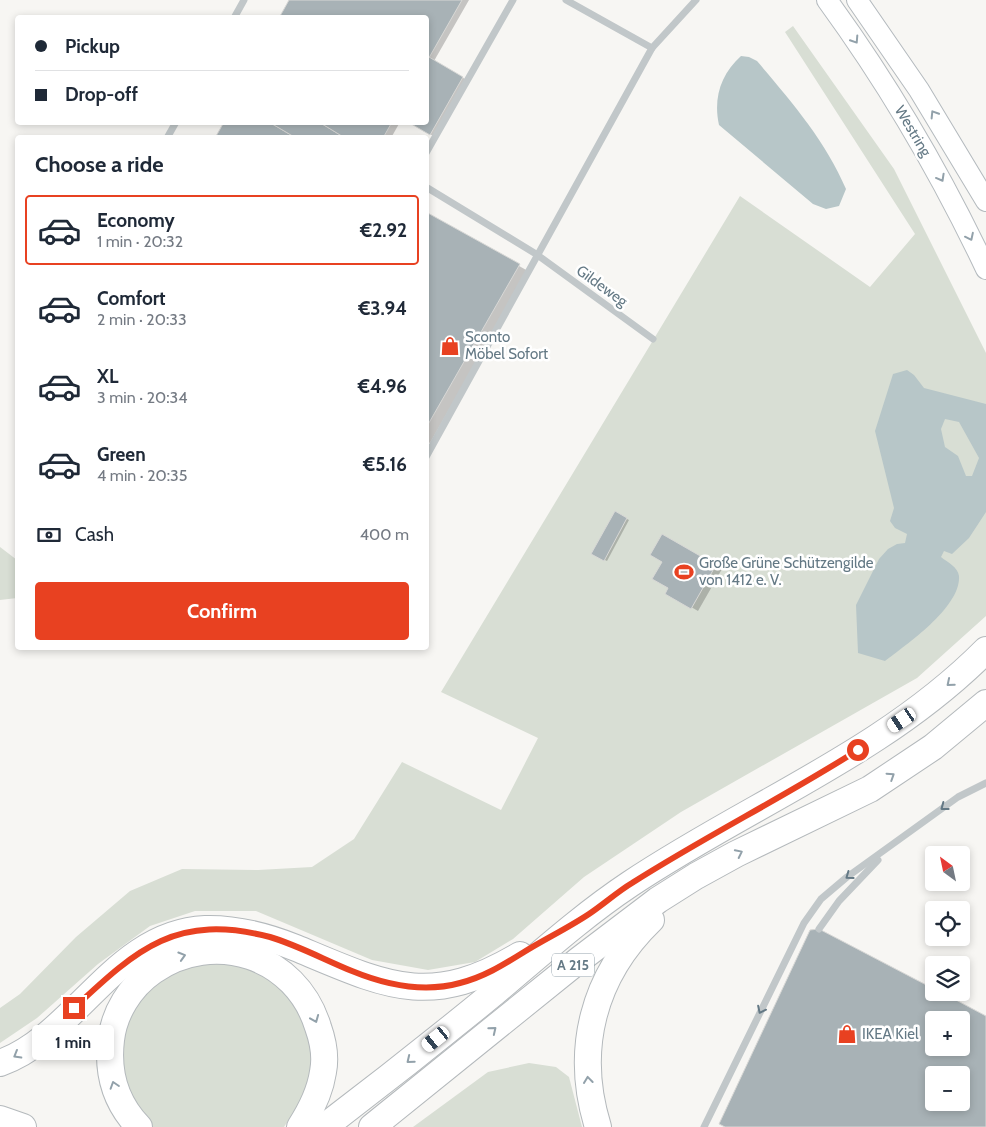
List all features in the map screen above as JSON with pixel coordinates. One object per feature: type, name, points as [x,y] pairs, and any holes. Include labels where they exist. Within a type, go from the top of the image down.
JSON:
[{"type":"highway","name":"A 215","points":[[324,1127],[489,997],[590,913],[629,884],[699,841],[786,794],[869,743],[940,691],[986,650]]},
{"type":"highway","points":[[598,1127],[592,1106],[586,1070],[591,1023],[600,995],[618,959],[636,934],[696,876],[870,789],[933,747],[986,703]]},
{"type":"highway","name":"A 215","points":[[372,1127],[578,960],[640,913],[696,876]]},
{"type":"highway","points":[[0,1063],[33,1046],[115,970],[138,953],[158,941],[177,934],[202,929],[227,928],[272,938],[365,976],[393,984],[424,988],[457,984],[493,970],[590,913]]},
{"type":"highway","points":[[139,1127],[122,1106],[112,1078],[110,1049],[116,1017],[132,990],[145,977],[175,958],[212,951],[234,952],[268,964],[296,986],[315,1017],[324,1052],[324,1071],[311,1109],[300,1127]]},
{"type":"highway","points":[[0,1118],[23,1127]]},
{"type":"main road","name":"Westring","points":[[827,0],[852,34],[922,143],[986,269]]},
{"type":"main road","name":"Westring","points":[[857,0],[919,90],[986,201]]},
{"type":"lane","points":[[236,15],[244,0]]},
{"type":"lane","points":[[429,148],[513,0]]},
{"type":"lane","points":[[566,0],[652,48]]},
{"type":"lane","points":[[429,451],[536,254],[652,48],[696,0]]},
{"type":"lane","name":"Gildeweg","points":[[429,189],[536,254],[653,339]]},
{"type":"lane","points":[[704,1127],[804,923],[821,899],[847,877],[889,849],[958,796],[986,783]]},
{"type":"lane","points":[[819,929],[839,901],[889,849]]},
{"type":"shaded area","points":[[793,26],[894,169],[986,353],[986,616],[917,678],[681,812],[584,877],[513,939],[475,962],[428,970],[372,960],[256,911],[195,911],[150,926],[98,964],[37,1018],[0,1043],[0,1008],[20,994],[76,937],[130,891],[182,869],[258,870],[312,867],[354,839],[402,762],[501,810],[538,738],[441,692],[740,196],[870,287],[915,234],[785,32]]},
{"type":"shaded area","points":[[741,56],[757,61],[795,106],[818,138],[838,171],[846,189],[839,206],[826,209],[813,204],[719,125],[717,105],[720,87],[728,71]]},
{"type":"shaded area","points":[[907,370],[914,375],[924,388],[986,404],[986,512],[969,538],[952,554],[944,551],[941,557],[954,567],[959,576],[957,588],[951,600],[931,624],[885,661],[858,653],[856,605],[879,559],[888,549],[897,544],[905,543],[907,534],[895,528],[890,521],[894,508],[875,431],[893,374]],"holes":[[[945,419],[959,422],[979,458],[972,476],[966,476],[958,456],[945,447],[941,429]]]},
{"type":"shaded area","points":[[0,547],[15,558],[15,598],[0,600]]},
{"type":"shaded area","points":[[241,961],[293,993],[314,1049],[308,1090],[284,1127],[147,1127],[116,1059],[133,1001],[179,966]]},
{"type":"shaded area","points":[[529,1063],[556,1067],[569,1077],[582,1127],[413,1127],[488,1072]]},
{"type":"building","points":[[289,0],[462,0],[429,58],[429,15],[281,15]]},
{"type":"building","points":[[429,57],[463,77],[430,135],[413,125],[429,125]]},
{"type":"building","points":[[222,125],[274,125],[291,135],[217,135]]},
{"type":"building","points":[[274,125],[324,125],[340,135],[291,135]]},
{"type":"building","points":[[324,125],[390,125],[385,135],[340,135]]},
{"type":"building","name":"Sconto Möbel Sofort","points":[[429,214],[520,264],[429,423]]},
{"type":"building","points":[[615,511],[627,518],[604,561],[591,554]]},
{"type":"building","name":"Große Grüne Schützengilde von 1412 e. V.","points":[[662,534],[716,565],[691,609],[665,594],[668,588],[652,579],[662,562],[650,555]]},
{"type":"building","name":"IKEA Kiel","points":[[819,929],[925,984],[925,1001],[958,1001],[986,1016],[986,1127],[725,1127],[719,1124],[810,930]]},
{"type":"place","name":"Sconto Möbel Sofort","points":[[450,346]]},
{"type":"place","name":"Große Grüne Schützengilde von 1412 e. V.","points":[[684,572]]},
{"type":"place","name":"IKEA Kiel","points":[[847,1034]]},
{"type":"route","points":[[74,1008],[115,970],[138,953],[158,941],[177,934],[202,929],[227,928],[272,938],[365,976],[393,984],[424,988],[441,987],[475,979],[590,913],[629,884],[699,841],[786,794],[858,750]]}]
